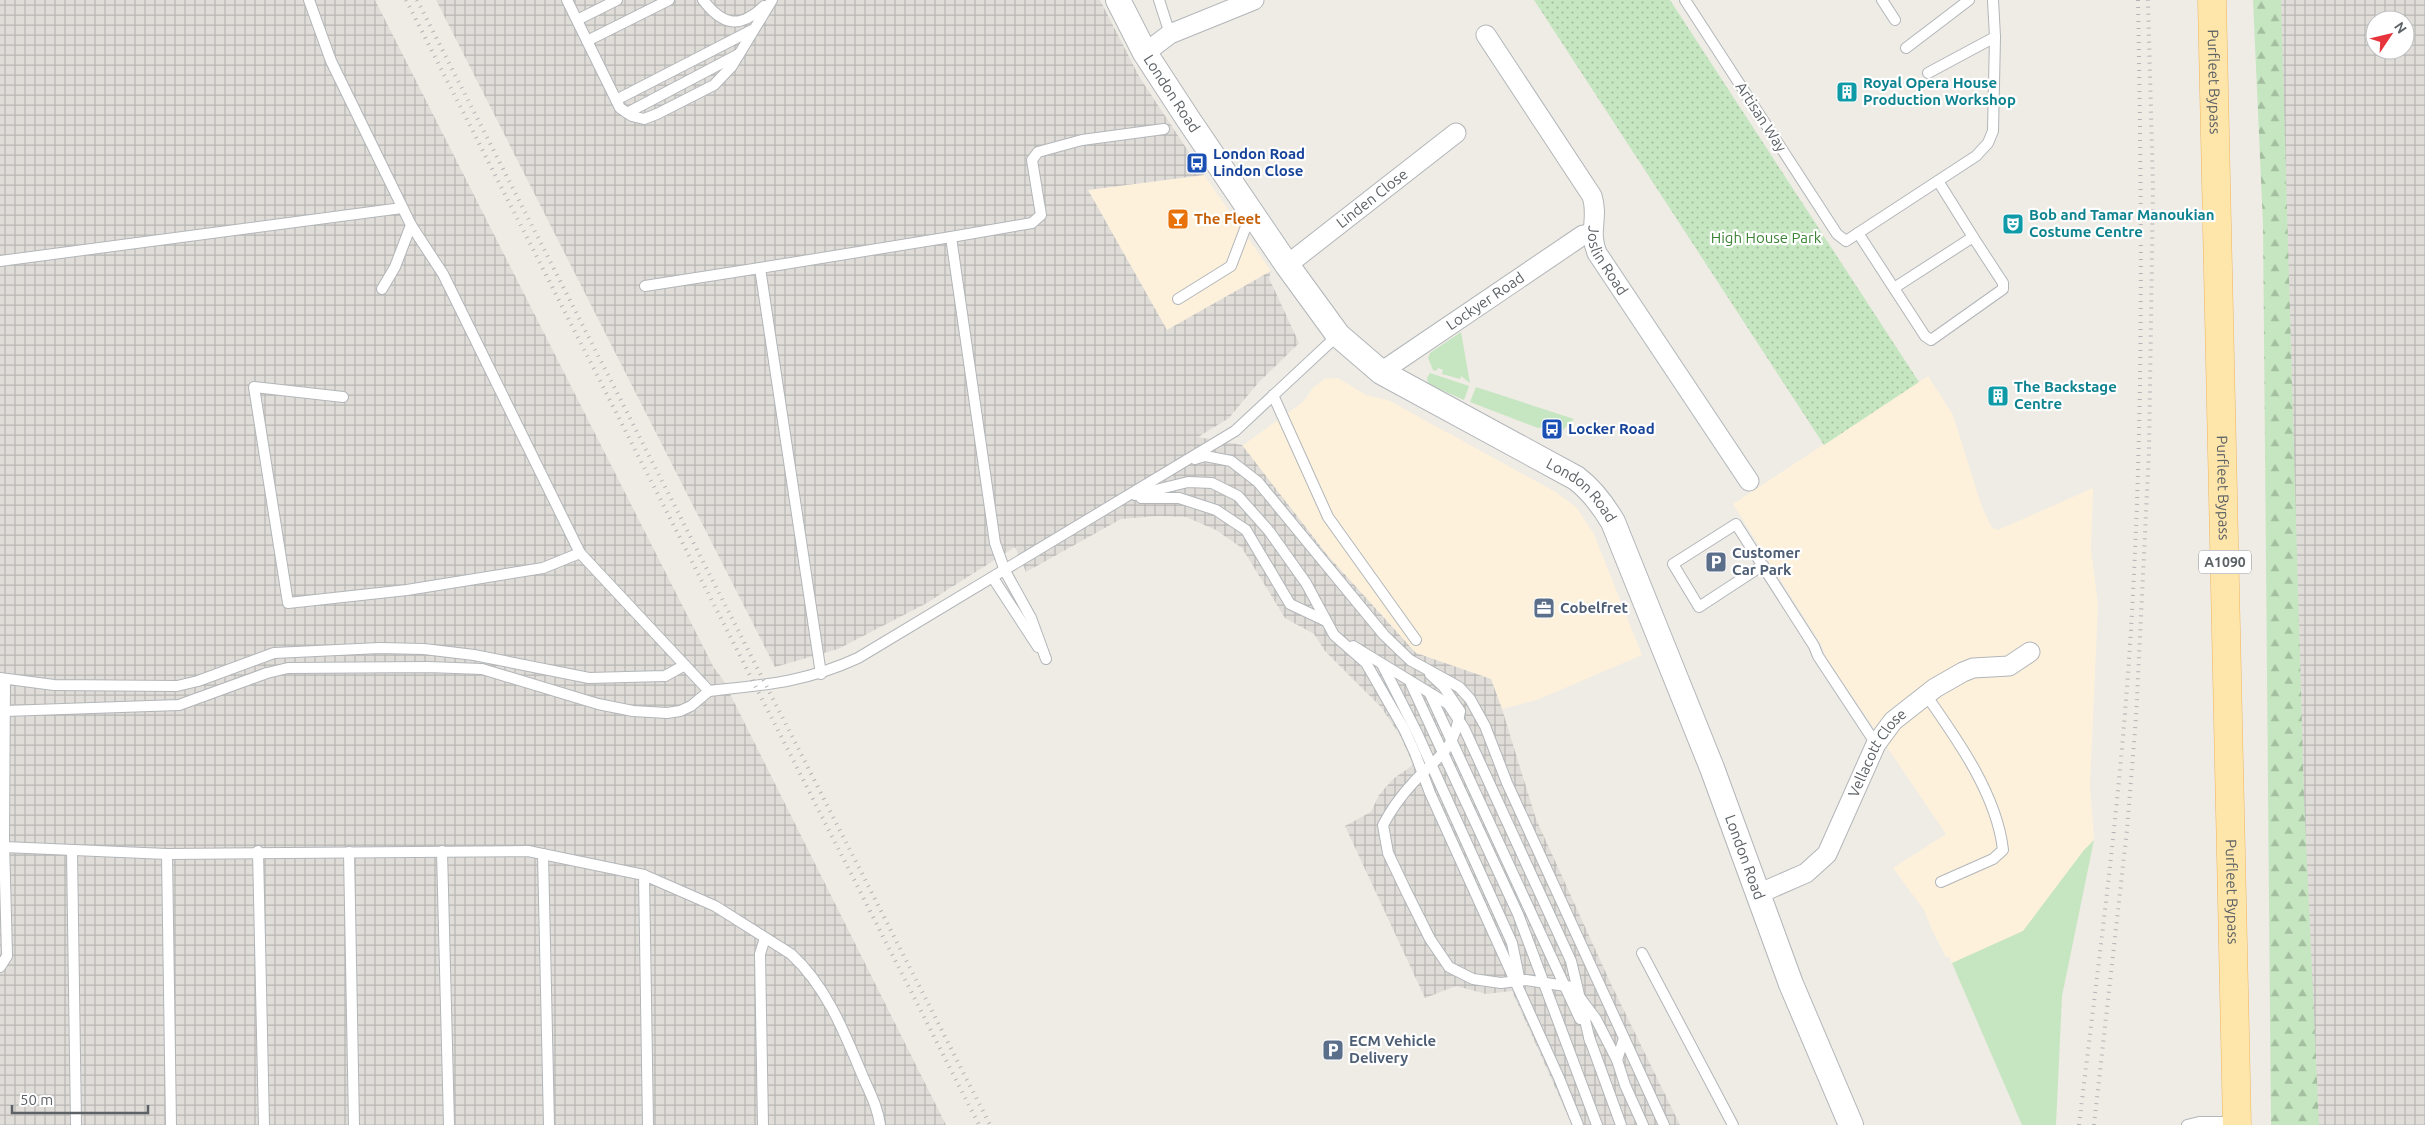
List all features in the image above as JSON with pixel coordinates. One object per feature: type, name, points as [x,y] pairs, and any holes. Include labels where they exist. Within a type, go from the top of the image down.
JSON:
[{"type":"main road","name":"Purfleet Bypass","points":[[2212,0],[2237,1123]]},
{"type":"street","name":"London Road","points":[[1118,0],[1145,53],[1287,265],[1338,334],[1381,372],[1576,478],[1590,490],[1605,508],[1613,522],[1664,647],[1791,984],[1847,1124]]},
{"type":"street","points":[[1145,53],[1170,34],[1254,0]]},
{"type":"street","name":"Joslin Road","points":[[1486,35],[1592,196],[1595,206],[1592,235],[1597,253],[1749,481]]},
{"type":"street","name":"Linden Close","points":[[1287,265],[1456,133]]},
{"type":"street","name":"Lockyer Road","points":[[1381,372],[1583,235],[1592,235]]},
{"type":"street","name":"Vellacott Close","points":[[1758,894],[1806,873],[1826,854],[1876,744],[1893,721],[1926,695],[1968,669],[2004,668],[2030,652]]},
{"type":"lane","points":[[309,0],[331,61],[402,208],[442,274],[580,553],[709,691]]},
{"type":"lane","points":[[577,20],[617,0]]},
{"type":"lane","points":[[587,41],[669,0]]},
{"type":"lane","points":[[703,0],[720,18],[739,22],[749,19],[771,0]]},
{"type":"lane","points":[[571,1],[577,20],[620,108],[632,116],[644,118],[657,114],[714,85],[740,53],[771,0]]},
{"type":"lane","points":[[1159,0],[1170,34]]},
{"type":"lane","name":"Artisan Way","points":[[1685,0],[1837,234],[1846,241],[1858,233]]},
{"type":"lane","points":[[1882,0],[1895,20]]},
{"type":"lane","points":[[1906,48],[1969,0]]},
{"type":"lane","points":[[1938,181],[2003,283],[2003,289],[1935,338],[1929,340],[1858,233],[1976,156],[1988,143],[1994,121],[1995,37],[1993,0]]},
{"type":"lane","points":[[616,100],[752,30]]},
{"type":"lane","points":[[1928,73],[1995,37]]},
{"type":"lane","points":[[627,113],[740,53]]},
{"type":"lane","points":[[645,286],[1032,223],[1040,215],[1032,160],[1038,152],[1082,140],[1164,129]]},
{"type":"lane","points":[[0,261],[402,208]]},
{"type":"lane","points":[[1178,299],[1231,266],[1245,229],[1256,219]]},
{"type":"lane","points":[[382,289],[395,267],[411,225]]},
{"type":"lane","points":[[951,237],[995,543],[1005,571],[1031,618],[1046,659],[993,578]]},
{"type":"lane","points":[[1894,288],[1973,237]]},
{"type":"lane","points":[[760,268],[821,674]]},
{"type":"lane","points":[[5,711],[179,705],[262,674],[288,668],[428,667],[482,669],[598,704],[667,713],[680,711],[691,706],[709,691],[788,683],[821,674],[858,658],[1235,431],[1338,334]]},
{"type":"lane","points":[[344,397],[254,387],[288,603],[407,590],[543,568],[580,553]]},
{"type":"lane","points":[[1273,395],[1328,517],[1416,640]]},
{"type":"lane","points":[[1182,463],[1205,456],[1231,461],[1258,482],[1384,635],[1410,660],[1459,687],[1470,699],[1485,726],[1508,783],[1664,1125]]},
{"type":"lane","points":[[1125,498],[1188,482],[1212,483],[1238,496],[1268,531],[1306,583],[1334,636],[1366,664],[1404,729],[1518,981],[1525,1002],[1578,1125]]},
{"type":"lane","points":[[1125,498],[1179,498],[1216,510],[1246,530],[1290,604],[1326,621]]},
{"type":"lane","points":[[1763,565],[1699,607],[1674,564],[1736,524],[1763,565],[1814,646],[1818,656],[1876,744]]},
{"type":"lane","points":[[1334,636],[1448,704],[1459,720],[1571,961],[1590,1041]]},
{"type":"lane","points":[[0,967],[6,956],[3,843],[5,711],[2,678],[54,685],[177,686],[198,681],[274,653],[380,648],[464,653],[589,678],[665,676],[685,665]]},
{"type":"lane","points":[[1383,664],[1432,766],[1512,942],[1518,981]]},
{"type":"lane","points":[[1423,668],[1449,695],[1460,711],[1459,720],[1452,740],[1444,752],[1432,766],[1413,782],[1394,806],[1383,825],[1388,853],[1430,939],[1449,967],[1473,979],[1501,982],[1544,982],[1572,987],[1596,1019],[1618,1060],[1625,1085],[1644,1125]]},
{"type":"lane","points":[[1411,683],[1518,914],[1597,1125]]},
{"type":"lane","points":[[1430,694],[1590,1041],[1621,1125]]},
{"type":"lane","points":[[1926,695],[1956,738],[1982,786],[2001,834],[2003,850],[1993,859],[1941,882]]},
{"type":"lane","points":[[3,843],[72,851],[167,854],[528,851],[644,875],[715,906],[800,963],[824,995],[849,1043],[873,1101],[880,1125]]},
{"type":"lane","points":[[72,851],[76,1125]]},
{"type":"lane","points":[[258,852],[264,1125]]},
{"type":"lane","points":[[349,852],[354,1125]]},
{"type":"lane","points":[[442,852],[449,1125]]},
{"type":"lane","points":[[167,854],[171,1125]]},
{"type":"lane","points":[[543,854],[549,1125]]},
{"type":"lane","points":[[644,875],[648,1125]]},
{"type":"lane","points":[[763,1125],[760,954],[765,938]]},
{"type":"lane","points":[[1642,953],[1733,1125]]},
{"type":"lane","points":[[1618,1060],[1624,1038]]},
{"type":"lane","points":[[2187,1125],[2199,1122],[2237,1123]]},
{"type":"shaded area","points":[[0,0],[375,0],[714,668],[722,678],[946,1125],[0,1125]]},
{"type":"shaded area","points":[[436,0],[1100,0],[1140,78],[1204,175],[1088,190],[1167,330],[1271,271],[1269,278],[1299,343],[1258,383],[1229,418],[1198,437],[1242,445],[1328,556],[1416,653],[1491,679],[1536,819],[1611,984],[1680,1125],[1572,1125],[1512,991],[1486,994],[1456,986],[1425,998],[1345,826],[1371,812],[1379,795],[1393,779],[1413,765],[1401,737],[1381,707],[1325,651],[1314,634],[1285,618],[1242,548],[1216,530],[1186,517],[1158,516],[1121,519],[1026,572],[1015,547],[925,604],[838,649],[775,667]]},
{"type":"shaded area","points":[[2277,0],[2425,0],[2425,1125],[2301,1125]]},
{"type":"shaded area","points":[[1204,175],[1271,271],[1167,330],[1088,190]]},
{"type":"shaded area","points":[[1928,376],[1953,415],[1982,507],[1992,528],[1998,530],[2093,488],[2091,550],[2098,605],[2090,785],[2094,840],[2084,850],[2023,931],[1952,963],[1949,957],[1946,957],[1924,910],[1893,868],[1946,834],[1825,656],[1822,646],[1733,504]]},
{"type":"shaded area","points":[[1338,378],[1366,395],[1388,400],[1554,491],[1576,507],[1594,534],[1642,655],[1537,700],[1502,709],[1491,679],[1416,653],[1328,556],[1242,446],[1303,402],[1313,388],[1324,379]]},
{"type":"green space","name":"High House Park","points":[[1534,0],[1670,0],[1919,382],[1824,445]]},
{"type":"green space","points":[[2253,0],[2281,0],[2304,797],[2319,1125],[2271,1125],[2263,224]]},
{"type":"green space","points":[[1461,332],[1470,383],[1461,376],[1460,379],[1442,374],[1443,370],[1438,368],[1436,371],[1433,370],[1428,358],[1430,353]]},
{"type":"green space","points":[[1430,373],[1469,386],[1464,400],[1428,384],[1427,378]]},
{"type":"green space","points":[[1476,387],[1574,419],[1562,431],[1546,426],[1538,428],[1470,402]]},
{"type":"green space","points":[[2094,840],[2062,996],[2056,1125],[2022,1125],[1952,963],[2023,931],[2084,850]]},
{"type":"railway","points":[[406,0],[979,1125]]},
{"type":"railway","points":[[417,0],[990,1125]]},
{"type":"railway","points":[[2079,1125],[2118,788],[2133,590],[2137,506],[2141,253],[2138,0]]},
{"type":"railway","points":[[2094,1125],[2127,830],[2136,718],[2149,452],[2153,187],[2148,0]]},
{"type":"place","name":"Royal Opera House Production Workshop","points":[[1847,92]]},
{"type":"place","name":"London Road Lindon Close","points":[[1197,163]]},
{"type":"place","name":"The Fleet","points":[[1178,219]]},
{"type":"place","name":"Bob and Tamar Manoukian Costume Centre","points":[[2013,224]]},
{"type":"place","name":"The Backstage Centre","points":[[1998,396]]},
{"type":"place","name":"Locker Road","points":[[1552,429]]},
{"type":"place","name":"Customer Car Park","points":[[1716,562]]},
{"type":"place","name":"Cobelfret","points":[[1544,608]]},
{"type":"place","name":"ECM Vehicle Delivery","points":[[1333,1050]]}]
